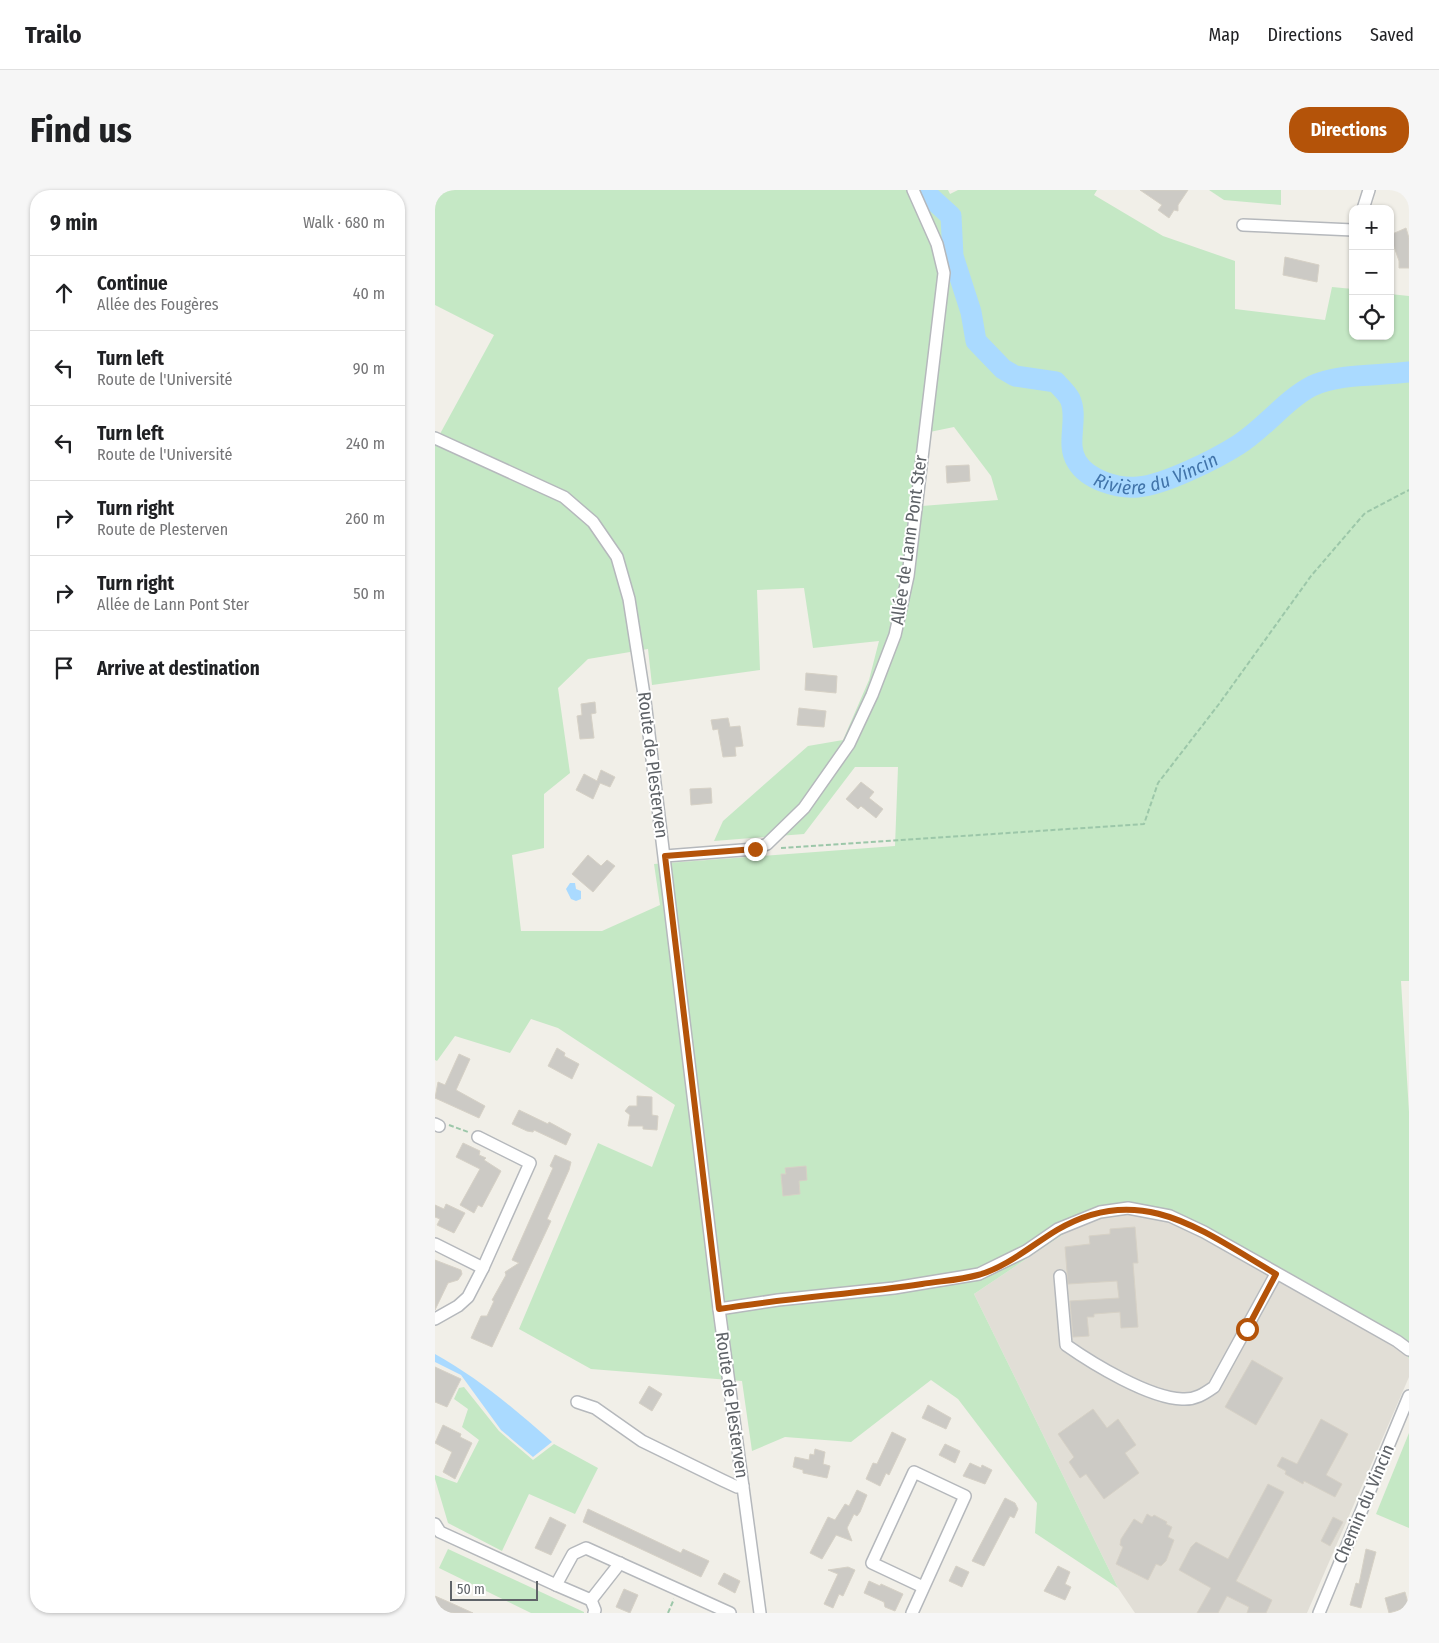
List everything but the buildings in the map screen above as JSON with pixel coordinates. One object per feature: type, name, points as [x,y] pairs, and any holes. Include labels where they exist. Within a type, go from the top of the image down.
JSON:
[{"type":"street","name":"Allée de Lann Pont Ster","points":[[767,844],[804,808],[849,744],[872,695],[895,635],[908,576],[944,273],[937,244],[913,190]]},
{"type":"street","points":[[1364,205],[1369,190]]},
{"type":"street","points":[[1243,224],[1349,230]]},
{"type":"street","name":"Route de Plesterven","points":[[435,438],[564,497],[593,522],[617,558],[629,599],[665,856],[719,1309],[760,1613]]},
{"type":"street","points":[[665,856],[755,849],[767,844]]},
{"type":"street","points":[[435,1319],[458,1306],[467,1297],[483,1268],[530,1163],[478,1137]]},
{"type":"street","points":[[719,1309],[778,1300],[894,1288],[979,1274],[1026,1251],[1058,1229],[1100,1212],[1128,1208],[1170,1216],[1204,1232],[1397,1341],[1409,1350]]},
{"type":"street","points":[[435,1244],[483,1268]]},
{"type":"street","points":[[1060,1276],[1066,1344],[1097,1366],[1159,1396],[1183,1399],[1201,1396],[1214,1387],[1276,1274]]},
{"type":"street","name":"Chemin du Vincin","points":[[1319,1613],[1409,1396]]},
{"type":"street","points":[[577,1402],[595,1408],[642,1441],[737,1487],[743,1486]]},
{"type":"street","points":[[912,1613],[965,1496],[915,1472],[872,1563],[923,1587]]},
{"type":"street","points":[[435,1544],[437,1528],[591,1600],[595,1610],[594,1613]]},
{"type":"street","points":[[557,1585],[573,1554],[586,1548],[730,1613]]},
{"type":"street","points":[[591,1600],[620,1563]]},
{"type":"path","points":[[767,844],[777,848],[1144,824],[1158,783],[1219,704],[1311,576],[1365,513],[1409,490]]},
{"type":"path","points":[[437,1125],[451,1124],[478,1137]]},
{"type":"shaded area","points":[[1130,1213],[1177,1223],[1287,1281],[1406,1353],[1409,1359],[1409,1377],[1307,1613],[1135,1613],[1118,1588],[974,1294],[1074,1227],[1102,1217]]},
{"type":"green space","points":[[435,190],[948,190],[950,194],[958,190],[1097,190],[1094,195],[1163,236],[1235,261],[1235,309],[1325,320],[1332,287],[1349,289],[1349,340],[1394,340],[1394,294],[1409,296],[1409,981],[1401,981],[1409,1112],[1409,1359],[1406,1353],[1287,1281],[1177,1223],[1130,1213],[1102,1217],[1074,1227],[974,1294],[1118,1588],[1035,1533],[1037,1503],[958,1399],[931,1380],[851,1442],[785,1437],[752,1451],[742,1381],[591,1369],[519,1329],[598,1143],[652,1167],[675,1105],[558,1028],[531,1019],[510,1053],[455,1036],[437,1061],[435,1060],[435,443],[494,335],[435,305]],"holes":[[[954,427],[991,476],[998,500],[909,507],[920,434]],[[804,588],[813,648],[879,641],[869,680],[843,740],[808,746],[723,821],[714,841],[804,834],[855,767],[898,767],[895,846],[654,864],[660,905],[602,931],[521,931],[512,855],[544,848],[544,794],[570,773],[558,688],[588,659],[648,649],[652,685],[760,670],[757,590]]]},
{"type":"green space","points":[[1209,190],[1281,190],[1281,205],[1224,200]]},
{"type":"green space","points":[[464,1387],[499,1431],[533,1460],[554,1444],[598,1468],[575,1514],[529,1494],[502,1551],[448,1523],[435,1475],[457,1483],[479,1440],[462,1427],[468,1409],[454,1399],[459,1388]]},
{"type":"green space","points":[[1409,1433],[1409,1528],[1376,1514]]},
{"type":"green space","points":[[448,1549],[584,1613],[531,1613],[439,1568]]},
{"type":"water","points":[[570,883],[575,883],[576,889],[581,891],[581,899],[576,901],[571,899],[566,889]]},
{"type":"water","points":[[435,1354],[466,1373],[496,1395],[552,1442],[533,1457],[501,1430],[461,1375],[435,1362]]},
{"type":"waterway","name":"Rivière du Vincin","points":[[926,190],[929,196],[951,216],[953,256],[971,312],[976,341],[1003,369],[1015,376],[1056,382],[1069,397],[1072,406],[1072,447],[1077,462],[1088,474],[1104,482],[1113,485],[1138,487],[1161,482],[1189,470],[1238,445],[1302,392],[1323,382],[1347,377],[1409,372]]},
{"type":"route","points":[[755,849],[665,856],[719,1309],[778,1300],[894,1288],[979,1274],[1026,1251],[1058,1229],[1100,1212],[1128,1208],[1151,1210],[1170,1216],[1204,1232],[1276,1274],[1247,1329]]}]
